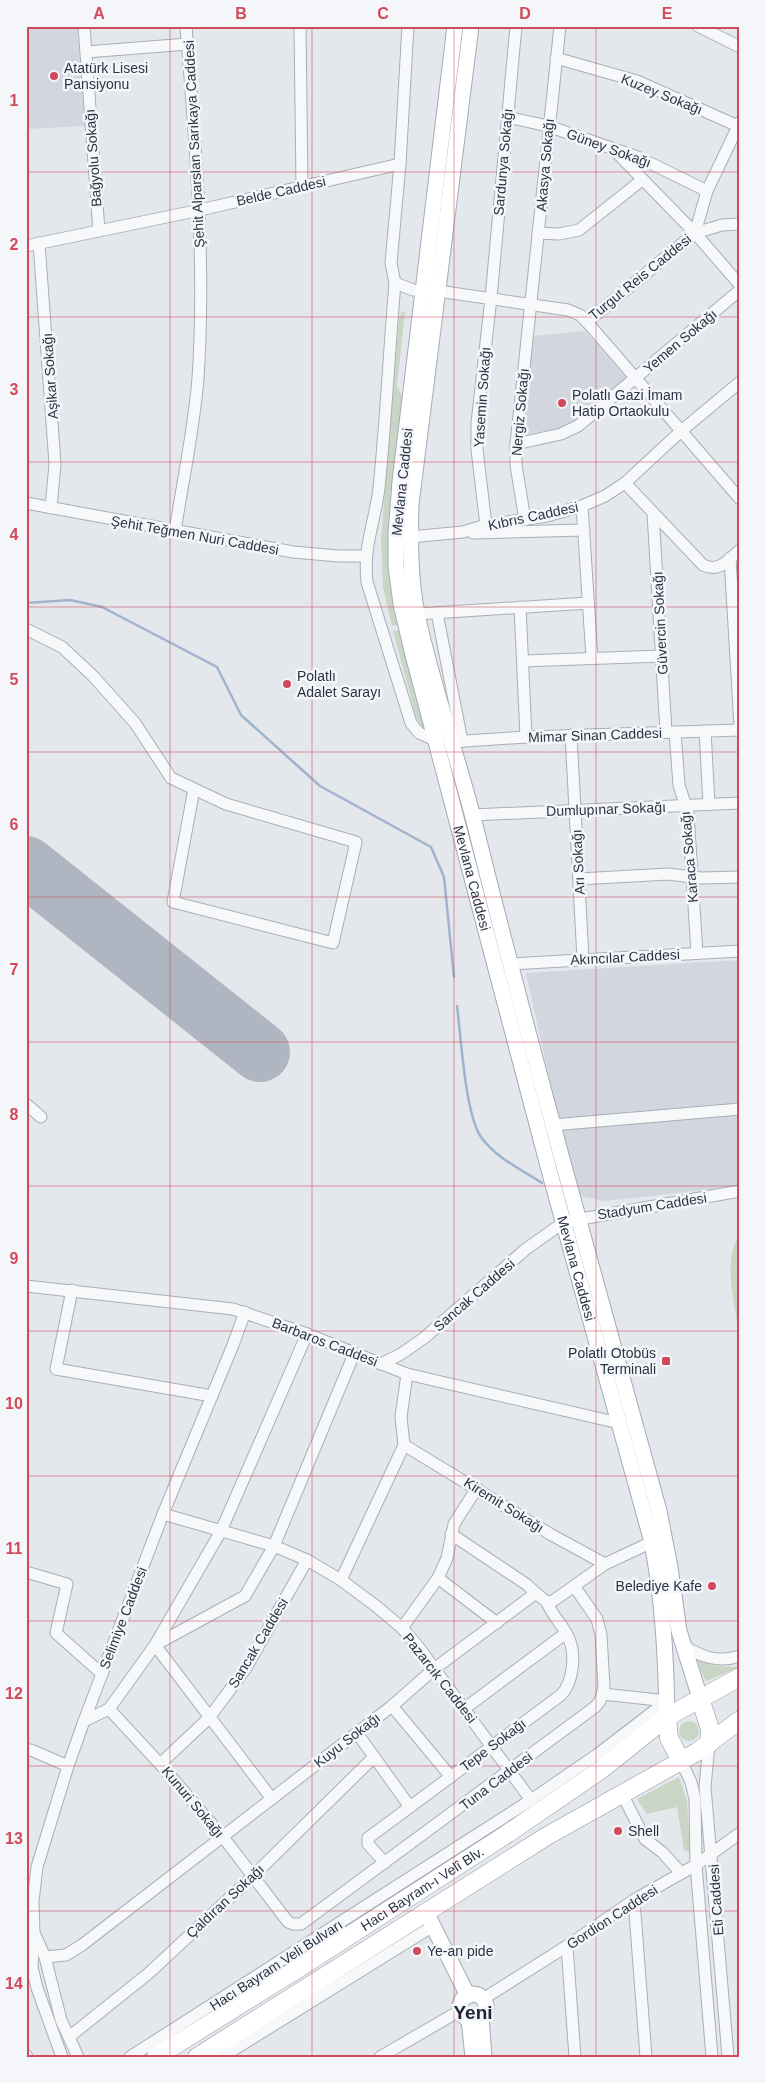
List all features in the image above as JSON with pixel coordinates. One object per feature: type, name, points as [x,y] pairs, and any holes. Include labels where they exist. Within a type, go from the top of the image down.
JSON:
[{"type":"highway","name":"Hacı Bayram-ı Velî Blv.","points":[[156,2057],[328,1940],[507,1834],[671,1709],[700,1698],[740,1677]]},
{"type":"highway","points":[[700,1698],[710,1728],[703,1748]]},
{"type":"highway","points":[[671,1709],[670,1738],[681,1761]]},
{"type":"highway","name":"Hacı Bayram-ı Velî Blv.","points":[[197,2057],[430,1919],[540,1840],[703,1748],[740,1720]]},
{"type":"main road","name":"Mevlana Caddesi","points":[[455,26],[413,482],[410,537],[417,614],[457,741],[472,815],[552,1125],[570,1220],[620,1423],[652,1542],[662,1601],[671,1709]]},
{"type":"main road","name":"Mevlana Caddesi","points":[[471,26],[400,482],[396,550],[402,604],[435,740],[570,1220],[659,1511],[679,1631],[700,1698]]},
{"type":"main road","points":[[430,1919],[475,1997],[486,2010],[471,2016]]},
{"type":"main road","points":[[475,1997],[462,2002],[471,2016],[484,2057]]},
{"type":"main road","points":[[471,2016],[473,2057]]},
{"type":"street","name":"Bağyolu Sokağı","points":[[84,26],[99,231]]},
{"type":"street","name":"Şehit Alparslan Sarıkaya Caddesi","points":[[175,531],[195,410],[198,377],[200,210],[186,26]]},
{"type":"street","points":[[300,26],[302,186]]},
{"type":"street","points":[[408,26],[400,164],[391,263],[395,283],[378,489],[365,556],[366,582],[411,723],[419,733],[435,740]]},
{"type":"street","name":"Sardunya Sokağı","points":[[491,298],[516,26]]},
{"type":"street","name":"Akasya Sokağı","points":[[531,304],[548,126],[560,26]]},
{"type":"street","points":[[698,26],[740,47]]},
{"type":"street","points":[[86,52],[188,44]]},
{"type":"street","name":"Kuzey Sokağı","points":[[556,58],[637,81],[739,124]]},
{"type":"street","name":"Güney Sokağı","points":[[507,117],[548,126],[611,147],[640,158],[707,191]]},
{"type":"street","points":[[695,233],[707,191],[739,124]]},
{"type":"street","points":[[611,147],[695,233],[740,285]]},
{"type":"street","name":"Belde Caddesi","points":[[26,246],[200,210],[400,164]]},
{"type":"street","points":[[538,233],[559,234],[579,230],[642,180]]},
{"type":"street","name":"Turgut Reis Caddesi","points":[[395,283],[405,288],[491,298],[568,310],[580,315],[587,322],[695,233],[722,225],[740,224]]},
{"type":"street","name":"Aşikar Sokağı","points":[[39,243],[55,464],[51,508]]},
{"type":"street","name":"Yemen Sokağı","points":[[516,444],[571,430],[740,290]]},
{"type":"street","name":"Yasemin Sokağı","points":[[486,525],[476,436],[491,298]]},
{"type":"street","name":"Nergiz Sokağı","points":[[526,520],[516,465],[516,444],[531,304]]},
{"type":"street","points":[[587,322],[634,379],[740,499]]},
{"type":"street","name":"Kıbrıs Caddesi","points":[[463,532],[486,525],[526,520],[582,506],[605,496],[625,484],[680,432],[739,384]]},
{"type":"street","points":[[625,484],[698,561],[709,568],[719,567],[740,550]]},
{"type":"street","name":"Şehit Teğmen Nuri Caddesi","points":[[26,503],[293,552],[365,556]]},
{"type":"street","points":[[582,506],[592,658]]},
{"type":"street","name":"Güvercin Sokağı","points":[[653,513],[662,656],[670,732]]},
{"type":"street","name":"Kıbrıs Caddesi","points":[[410,537],[463,532],[502,533],[584,530]]},
{"type":"street","points":[[730,558],[737,621],[740,728]]},
{"type":"street","points":[[417,614],[588,604]]},
{"type":"street","points":[[520,607],[526,737]]},
{"type":"street","points":[[437,613],[457,741]]},
{"type":"street","points":[[26,629],[62,647],[93,676],[135,722],[171,778],[226,804],[356,842],[333,943],[173,902],[194,789]]},
{"type":"street","points":[[523,661],[662,656]]},
{"type":"street","name":"Mimar Sinan Caddesi","points":[[457,741],[740,728]]},
{"type":"street","points":[[705,731],[709,804]]},
{"type":"street","name":"Karaca Sokağı","points":[[670,732],[678,785],[686,806],[697,952]]},
{"type":"street","name":"Arı Sokağı","points":[[570,735],[583,959]]},
{"type":"street","name":"Dumlupınar Sokağı","points":[[472,815],[740,803]]},
{"type":"street","points":[[579,879],[668,874],[740,877]]},
{"type":"street","name":"Akıncılar Caddesi","points":[[510,964],[740,951]]},
{"type":"street","points":[[26,1104],[41,1117]]},
{"type":"street","points":[[552,1125],[740,1109]]},
{"type":"street","name":"Stadyum Caddesi","points":[[570,1220],[740,1191]]},
{"type":"street","name":"Sancak Caddesi","points":[[381,1364],[401,1354],[424,1338],[526,1250],[570,1220]]},
{"type":"street","name":"Barbaros Caddesi","points":[[26,1286],[216,1306],[245,1312],[307,1334],[406,1374],[620,1423]]},
{"type":"street","points":[[72,1290],[56,1369],[212,1396]]},
{"type":"street","name":"Selimiye Caddesi","points":[[62,2057],[47,2019],[34,1977],[31,1868],[162,1514],[245,1312]]},
{"type":"street","points":[[84,1722],[109,1709],[154,1645],[221,1531],[307,1334]]},
{"type":"street","points":[[154,1645],[245,1596],[274,1546],[354,1354]]},
{"type":"street","points":[[341,1580],[404,1445],[401,1417],[406,1374]]},
{"type":"street","name":"Kiremit Sokağı","points":[[404,1445],[550,1534],[605,1564]]},
{"type":"street","points":[[402,1628],[438,1578],[447,1558],[451,1534],[460,1514],[477,1488]]},
{"type":"street","name":"Pazarcık Caddesi","points":[[162,1514],[274,1546],[307,1560],[341,1580],[376,1606],[402,1628],[531,1800]]},
{"type":"street","points":[[451,1534],[526,1584],[547,1602],[553,1601],[605,1564],[652,1542]]},
{"type":"street","name":"Sancak Caddesi","points":[[160,1764],[208,1718],[246,1668],[307,1560]]},
{"type":"street","points":[[26,1572],[68,1584],[56,1633],[102,1674]]},
{"type":"street","points":[[438,1578],[497,1623]]},
{"type":"street","points":[[574,1586],[600,1626],[604,1678],[603,1694],[671,1709]]},
{"type":"street","name":"Kuyu Sokağı","points":[[45,1957],[66,1955],[74,1950],[392,1706],[434,1669],[537,1594]]},
{"type":"street","name":"Tepe Sokağı","points":[[385,1863],[368,1844],[368,1838],[568,1688],[571,1677],[572,1652],[566,1633],[547,1602]]},
{"type":"street","points":[[464,1709],[566,1633]]},
{"type":"street","points":[[154,1645],[208,1718],[272,1799]]},
{"type":"street","points":[[684,1646],[708,1658],[721,1660],[740,1656]]},
{"type":"street","name":"Tuna Caddesi","points":[[288,1922],[297,1925],[304,1922],[595,1707],[603,1694]]},
{"type":"street","points":[[392,1706],[451,1777]]},
{"type":"street","name":"Kunuri Sokağı","points":[[109,1709],[160,1764],[223,1837],[288,1922]]},
{"type":"street","points":[[357,1733],[410,1807]]},
{"type":"street","name":"Eti Caddesi","points":[[703,1748],[728,2057]]},
{"type":"street","points":[[26,1750],[68,1766]]},
{"type":"street","name":"Çaldıran Sokağı","points":[[69,2037],[136,1984],[253,1876],[374,1757]]},
{"type":"street","name":"Hacı Bayram Veli Bulvarı","points":[[130,2057],[328,1940],[531,1800],[602,1760]]},
{"type":"street","name":"Eti Caddesi","points":[[681,1761],[694,1793],[696,1865],[712,2057]]},
{"type":"street","points":[[622,1794],[645,1839],[662,1852],[681,1873]]},
{"type":"street","name":"Gordion Caddesi","points":[[475,1997],[567,1946],[634,1900],[696,1865],[740,1833]]},
{"type":"street","points":[[634,1900],[646,2057]]},
{"type":"street","points":[[222,2057],[430,1919]]},
{"type":"street","name":"Selimiye Caddesi","points":[[34,1934],[45,1957],[57,2006],[78,2057]]},
{"type":"street","points":[[567,1946],[575,2057]]},
{"type":"street","points":[[380,2057],[471,2016]]},
{"type":"shaded area","name":"Atatürk Lisesi Pansiyonu","points":[[26,26],[77,26],[85,126],[26,129]]},
{"type":"shaded area","name":"Polatlı Gazi İmam Hatip Ortaokulu","points":[[585,331],[627,379],[568,426],[524,435],[533,336]]},
{"type":"shaded area","points":[[740,960],[740,1186],[605,1201],[575,1195],[526,973]]},
{"type":"green space","points":[[402,312],[405,312],[397,386],[404,400],[388,535],[390,580],[399,624],[392,626],[383,587],[381,539],[399,318]]},
{"type":"green space","points":[[401,630],[426,730],[420,725],[415,713],[393,631]]},
{"type":"green space","points":[[740,1235],[740,1338],[731,1285],[731,1257],[734,1245]]},
{"type":"green space","points":[[698,1659],[717,1666],[740,1667],[706,1681],[699,1667]]},
{"type":"green space","points":[[685,1721],[693,1721],[699,1727],[699,1735],[693,1741],[685,1741],[679,1735],[679,1727]]},
{"type":"green space","points":[[679,1777],[687,1801],[690,1850],[688,1852],[684,1850],[677,1807],[647,1814],[637,1799]]},
{"type":"waterway","points":[[26,603],[70,600],[102,607],[217,667],[241,715],[320,786],[431,847],[444,877],[454,977]]},
{"type":"waterway","points":[[457,1006],[467,1093],[471,1111],[481,1137],[494,1151],[542,1183]]},
{"type":"runway","points":[[26,866],[260,1052]]},
{"type":"place","name":"Atatürk Lisesi Pansiyonu","points":[[54,76]]},
{"type":"place","name":"Polatlı Gazi İmam Hatip Ortaokulu","points":[[562,403]]},
{"type":"place","name":"Polatlı Adalet Sarayı","points":[[287,684]]},
{"type":"place","name":"Polatlı Otobüs Terminali","points":[[666,1361]]},
{"type":"place","name":"Belediye Kafe","points":[[712,1586]]},
{"type":"place","name":"Shell","points":[[618,1831]]},
{"type":"place","name":"Ye-an pide","points":[[417,1951]]},
{"type":"district","name":"Yeni","points":[[473,2012]]}]
